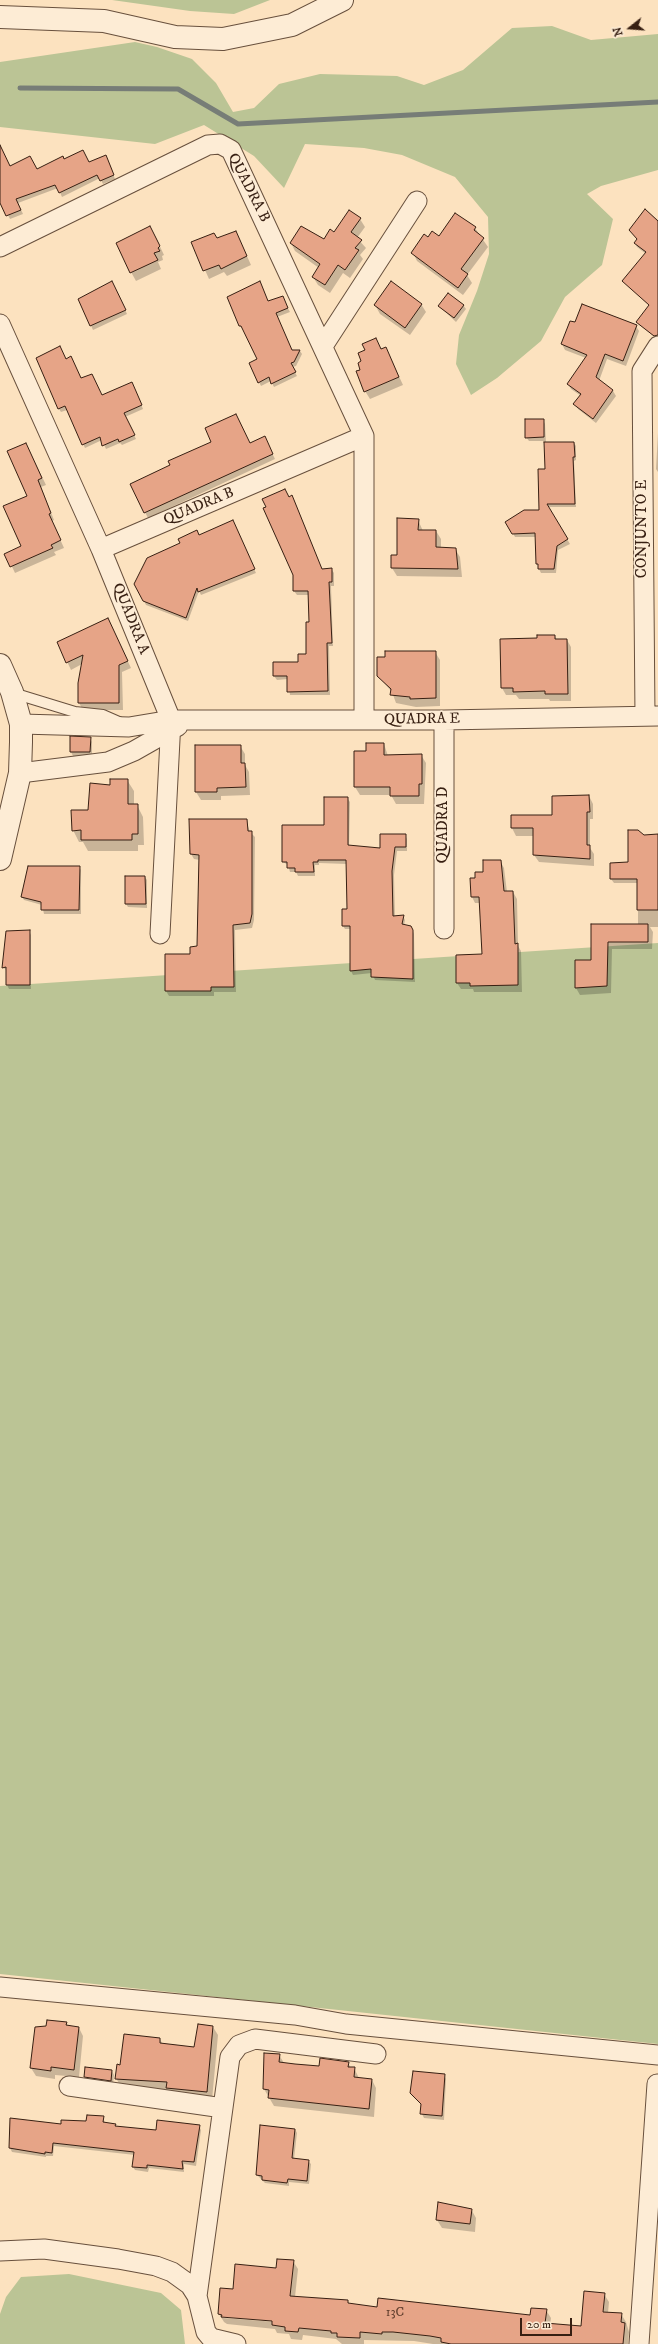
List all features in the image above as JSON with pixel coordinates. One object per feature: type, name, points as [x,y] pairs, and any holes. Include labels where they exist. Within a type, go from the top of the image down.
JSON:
[{"type":"street","points":[[0,17],[104,21],[175,37],[223,39],[292,25],[342,0]]},
{"type":"street","name":"QUADRA B","points":[[0,247],[208,145],[220,144],[231,150],[364,436],[364,720]]},
{"type":"street","points":[[323,346],[417,201]]},
{"type":"street","name":"QUADRA A","points":[[0,324],[101,549],[175,724],[160,934]]},
{"type":"street","name":"CONJUNTO E","points":[[651,716],[642,371],[658,346]]},
{"type":"street","name":"QUADRA B","points":[[101,549],[364,436]]},
{"type":"street","points":[[0,665],[12,692],[21,724],[20,773],[0,860]]},
{"type":"street","name":"QUADRA E","points":[[21,724],[130,727],[175,724],[364,720],[651,716]]},
{"type":"street","name":"QUADRA D","points":[[444,720],[444,930]]},
{"type":"street","points":[[20,773],[108,762],[134,751],[175,724]]},
{"type":"street","points":[[0,1987],[296,2016],[361,2025],[658,2055]]},
{"type":"street","points":[[236,2344],[211,2338],[206,2332],[197,2296],[230,2057],[239,2045],[255,2039],[376,2054]]},
{"type":"street","points":[[639,2344],[654,2186],[657,2084]]},
{"type":"street","points":[[69,2086],[223,2108]]},
{"type":"street","points":[[0,2251],[44,2249],[156,2266],[182,2278],[197,2296]]},
{"type":"lane","points":[[12,692],[75,712],[103,715],[130,727]]},
{"type":"green space","points":[[112,0],[270,0],[234,14],[190,11]]},
{"type":"green space","points":[[552,26],[591,40],[658,34],[658,170],[601,186],[587,194],[613,219],[602,265],[565,297],[541,341],[497,378],[471,395],[456,364],[459,335],[477,291],[489,254],[488,217],[455,177],[402,155],[364,148],[305,144],[284,188],[254,156],[204,125],[155,144],[0,127],[0,62],[135,42],[157,47],[192,59],[216,83],[233,112],[254,108],[279,84],[320,74],[397,76],[424,85],[463,70],[512,28]]},
{"type":"green space","points":[[658,943],[658,2044],[0,1974],[0,986]]},
{"type":"green space","points":[[69,2274],[161,2293],[181,2310],[185,2344],[0,2344],[0,2314],[6,2297],[21,2277]]},
{"type":"building","points":[[0,145],[10,166],[30,156],[37,169],[63,156],[64,159],[83,150],[89,162],[106,155],[114,175],[100,181],[97,175],[59,193],[55,185],[16,199],[21,210],[6,216],[0,203]]},
{"type":"building","points":[[645,209],[658,221],[658,335],[654,336],[636,322],[649,305],[622,281],[646,252],[634,243],[637,239],[629,230]]},
{"type":"building","points":[[349,210],[361,218],[351,232],[362,240],[355,248],[359,250],[345,270],[338,265],[325,285],[312,277],[320,264],[290,243],[301,226],[324,239],[330,229],[334,232]]},
{"type":"building","points":[[455,213],[476,227],[474,230],[484,238],[461,269],[468,274],[458,288],[411,253],[424,234],[428,237],[432,231],[439,236]]},
{"type":"building","points":[[150,226],[160,246],[158,248],[160,251],[154,253],[158,260],[130,273],[116,243]]},
{"type":"building","points":[[236,231],[247,256],[221,269],[219,265],[203,271],[191,242],[214,233],[217,238]]},
{"type":"building","points":[[112,281],[126,310],[90,326],[78,299]]},
{"type":"building","points":[[260,281],[268,301],[283,296],[288,308],[276,313],[292,350],[300,350],[294,362],[291,363],[296,372],[271,384],[269,377],[258,383],[249,363],[257,359],[241,326],[239,326],[227,297]]},
{"type":"building","points":[[391,281],[422,304],[405,328],[374,305]]},
{"type":"building","points":[[448,293],[464,305],[454,318],[438,306]]},
{"type":"building","points":[[582,304],[637,325],[623,361],[605,354],[596,377],[613,390],[593,419],[573,404],[581,394],[567,384],[587,355],[561,344],[570,321],[575,322]]},
{"type":"building","points":[[376,338],[381,349],[386,347],[399,377],[364,392],[356,371],[360,370],[358,363],[361,361],[358,353],[365,350],[362,344]]},
{"type":"building","points":[[60,346],[66,359],[71,356],[81,378],[92,374],[102,395],[132,382],[142,405],[124,413],[135,435],[119,442],[118,439],[102,446],[100,437],[82,445],[65,406],[58,409],[36,358]]},
{"type":"building","points":[[236,414],[250,443],[265,436],[273,454],[144,513],[130,484],[170,465],[168,461],[211,442],[205,428]]},
{"type":"building","points":[[525,419],[544,419],[544,437],[525,438]]},
{"type":"building","points":[[544,442],[574,442],[575,457],[573,457],[575,504],[547,504],[568,539],[557,546],[554,569],[538,569],[538,564],[536,564],[535,533],[512,534],[505,522],[524,510],[539,510],[538,469],[545,469]]},
{"type":"building","points":[[26,443],[42,478],[38,480],[51,513],[49,514],[61,540],[51,545],[53,548],[10,567],[4,554],[21,546],[3,506],[27,496],[7,451]]},
{"type":"building","points":[[285,489],[289,497],[292,495],[322,569],[332,568],[332,582],[329,582],[332,643],[327,643],[328,691],[287,692],[287,676],[273,676],[273,662],[298,662],[298,654],[306,654],[306,622],[309,622],[308,591],[293,591],[293,575],[263,508],[266,507],[262,499]]},
{"type":"building","points":[[397,518],[419,519],[418,530],[436,530],[436,547],[456,548],[458,569],[391,568],[391,555],[397,555]]},
{"type":"building","points":[[233,520],[255,569],[198,592],[197,588],[186,618],[143,601],[134,584],[147,558],[180,543],[178,539],[197,530],[199,535]]},
{"type":"building","points":[[108,618],[128,661],[119,665],[119,703],[78,703],[78,683],[83,655],[66,663],[57,642]]},
{"type":"building","points":[[537,635],[555,635],[555,639],[567,639],[568,694],[545,694],[545,691],[513,692],[513,688],[501,688],[500,639],[537,638]]},
{"type":"building","points":[[385,651],[436,651],[436,698],[410,699],[410,697],[390,695],[391,689],[377,676],[377,657],[385,657]]},
{"type":"building","points":[[70,736],[91,737],[90,752],[70,752]]},
{"type":"building","points":[[366,743],[384,743],[384,755],[422,754],[422,784],[419,784],[419,796],[390,796],[390,787],[354,787],[354,751],[366,751]]},
{"type":"building","points":[[195,745],[241,745],[241,763],[245,763],[246,787],[217,788],[217,792],[195,792]]},
{"type":"building","points":[[110,779],[128,779],[128,804],[138,804],[138,834],[132,834],[132,840],[81,840],[81,830],[72,831],[71,810],[88,810],[90,783],[110,785]]},
{"type":"building","points":[[589,795],[590,812],[587,812],[587,845],[590,845],[590,859],[533,855],[533,828],[511,828],[511,815],[552,815],[552,796]]},
{"type":"building","points":[[324,797],[348,797],[348,845],[380,848],[380,834],[406,834],[406,847],[395,847],[392,871],[393,916],[404,915],[402,924],[411,926],[413,930],[413,979],[371,977],[371,969],[350,971],[350,926],[342,926],[342,909],[347,909],[346,860],[318,860],[318,862],[313,862],[314,872],[295,872],[295,868],[287,868],[287,862],[282,862],[282,825],[324,825]]},
{"type":"building","points":[[189,819],[247,819],[248,831],[252,831],[252,914],[250,923],[233,925],[234,987],[211,987],[211,991],[165,991],[165,954],[190,954],[190,947],[197,946],[199,855],[190,854]]},
{"type":"building","points":[[628,830],[638,830],[644,835],[658,834],[658,910],[637,910],[637,879],[610,879],[610,863],[628,862]]},
{"type":"building","points":[[483,860],[501,860],[504,891],[513,891],[515,944],[518,943],[518,985],[470,986],[470,983],[456,983],[456,955],[482,954],[479,897],[471,897],[470,878],[475,878],[475,872],[483,872]]},
{"type":"building","points":[[28,866],[80,866],[79,910],[41,910],[41,902],[21,897]]},
{"type":"building","points":[[125,876],[145,876],[146,904],[125,904]]},
{"type":"building","points":[[591,924],[648,924],[648,942],[608,942],[607,986],[575,988],[575,960],[591,960]]},
{"type":"building","points":[[30,930],[30,985],[6,985],[6,967],[2,968],[6,931]]},
{"type":"building","points":[[47,2020],[67,2022],[66,2025],[79,2027],[74,2070],[51,2067],[51,2071],[30,2068],[35,2027],[46,2026]]},
{"type":"building","points":[[198,2024],[213,2026],[207,2092],[166,2088],[167,2082],[115,2079],[117,2064],[120,2065],[124,2034],[160,2038],[160,2043],[194,2047]]},
{"type":"building","points":[[264,2053],[280,2054],[279,2062],[295,2064],[319,2066],[320,2058],[349,2062],[348,2067],[355,2067],[354,2077],[372,2079],[369,2109],[268,2098],[269,2090],[263,2089]]},
{"type":"building","points":[[85,2067],[112,2070],[111,2081],[84,2077]]},
{"type":"building","points":[[413,2071],[445,2074],[442,2116],[420,2114],[421,2104],[410,2093]]},
{"type":"building","points":[[87,2115],[104,2116],[103,2122],[116,2124],[115,2126],[156,2130],[157,2120],[200,2125],[194,2162],[182,2161],[183,2169],[147,2165],[147,2168],[132,2167],[134,2152],[53,2143],[52,2153],[45,2152],[45,2154],[9,2148],[10,2118],[61,2124],[61,2120],[86,2121]]},
{"type":"building","points":[[260,2125],[295,2129],[292,2158],[309,2160],[307,2181],[288,2179],[287,2183],[262,2180],[262,2176],[256,2175]]},
{"type":"building","points":[[438,2202],[472,2209],[470,2224],[436,2220]]},
{"type":"building","points":[[277,2259],[294,2260],[290,2296],[348,2300],[348,2303],[377,2307],[378,2298],[530,2315],[531,2308],[547,2309],[545,2323],[581,2326],[584,2291],[605,2293],[603,2312],[622,2313],[621,2322],[625,2323],[623,2344],[451,2344],[441,2342],[441,2338],[393,2332],[382,2332],[382,2334],[360,2332],[360,2338],[337,2337],[337,2333],[331,2333],[331,2331],[299,2328],[298,2332],[285,2331],[285,2327],[272,2325],[272,2321],[221,2317],[222,2315],[218,2314],[220,2288],[233,2289],[235,2264],[276,2268]]},
{"type":"waterway","points":[[20,88],[178,89],[238,124],[658,102]]}]
